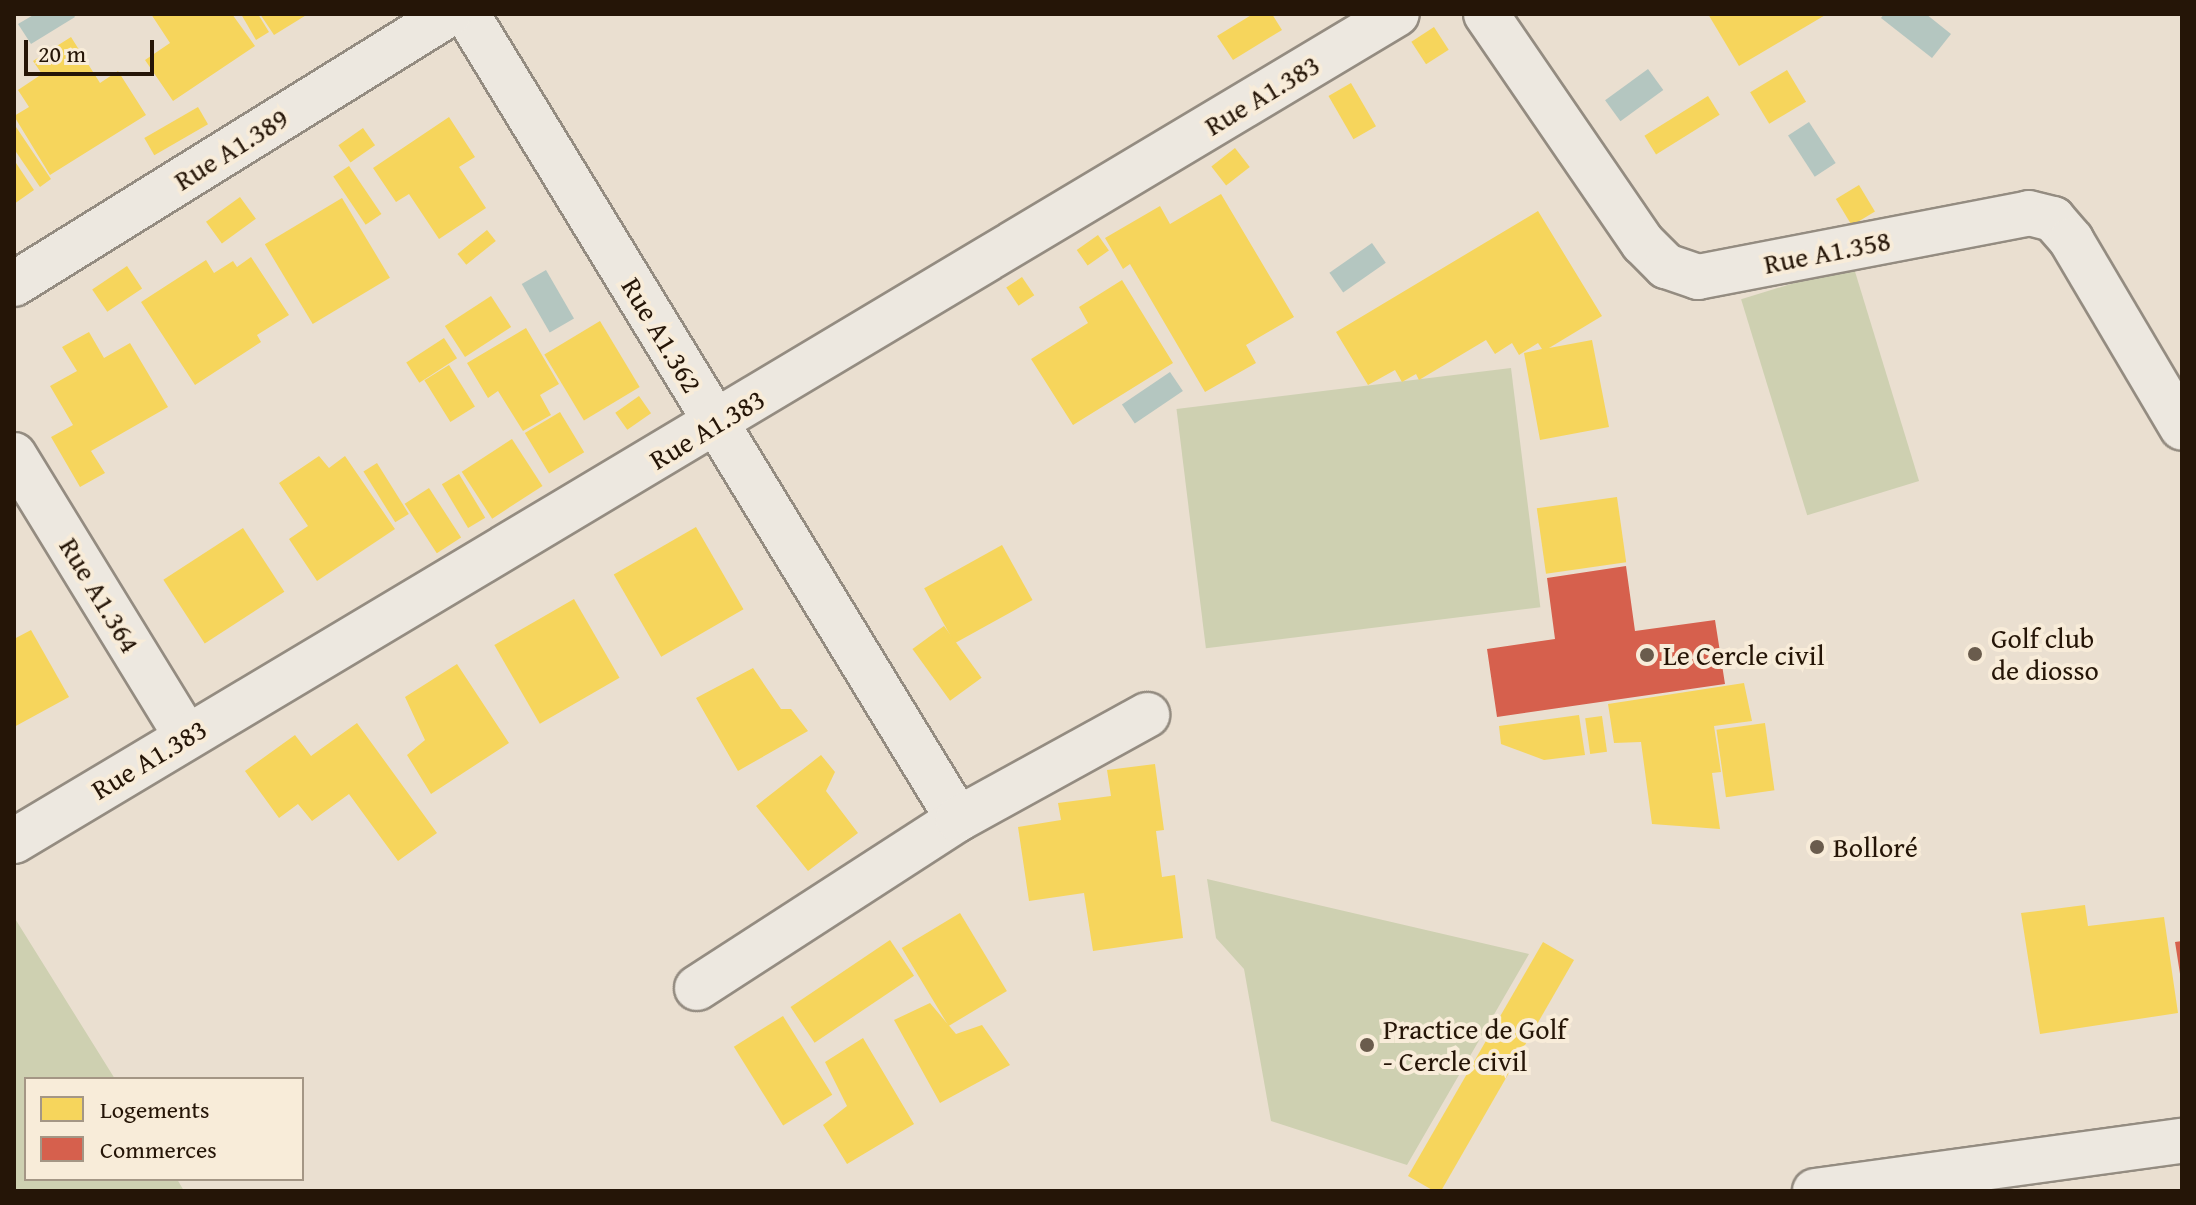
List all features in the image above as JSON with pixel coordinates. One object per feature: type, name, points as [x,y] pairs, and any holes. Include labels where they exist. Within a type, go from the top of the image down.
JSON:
[{"type":"street","name":"Rue A1.389","points":[[14,284],[449,14]]},
{"type":"street","name":"Rue A1.362","points":[[467,14],[958,819]]},
{"type":"street","name":"Rue A1.383","points":[[14,841],[1397,14]]},
{"type":"street","name":"Rue A1.358","points":[[1486,14],[1643,243],[1666,266],[1698,277],[2029,213],[2053,219],[2071,240],[2182,428]]},
{"type":"street","name":"Rue A1.364","points":[[14,455],[186,736]]},
{"type":"street","points":[[697,988],[958,819],[1147,715]]},
{"type":"street","points":[[1815,1191],[2182,1141]]},
{"type":"green space","points":[[1853,265],[1919,481],[1807,515],[1741,299]]},
{"type":"green space","points":[[1511,368],[1540,607],[1206,648],[1177,409]]},
{"type":"green space","name":"Practice de Golf - Cercle civil","points":[[1207,879],[1529,954],[1407,1165],[1271,1121],[1244,969],[1216,938]]},
{"type":"green space","points":[[14,917],[114,1077],[24,1077],[24,1181],[178,1181],[184,1191],[14,1191]]},
{"type":"shaded area","points":[[35,14],[73,14],[75,17],[31,44],[18,24]]},
{"type":"shaded area","points":[[1884,14],[1926,14],[1951,34],[1932,58],[1881,18]]},
{"type":"shaded area","points":[[1648,69],[1663,90],[1620,121],[1605,100]]},
{"type":"shaded area","points":[[1809,122],[1836,163],[1815,177],[1788,136]]},
{"type":"shaded area","points":[[1372,243],[1386,263],[1343,292],[1329,273]]},
{"type":"shaded area","points":[[546,270],[574,318],[550,332],[522,284]]},
{"type":"shaded area","points":[[1170,372],[1183,391],[1135,424],[1122,404]]},
{"type":"building: Logements","points":[[151,14],[232,14],[255,46],[173,101],[145,60],[170,43]]},
{"type":"building: Logements","points":[[241,14],[258,14],[269,32],[256,40]]},
{"type":"building: Logements","points":[[260,14],[308,14],[274,35]]},
{"type":"building: Logements","points":[[1253,14],[1272,14],[1282,30],[1233,60],[1217,36]]},
{"type":"building: Logements","points":[[1708,14],[1827,14],[1739,66]]},
{"type":"building: Logements","points":[[1434,27],[1449,50],[1426,64],[1411,42]]},
{"type":"building: Logements","points":[[71,37],[100,83],[118,71],[146,115],[50,175],[14,116],[29,107],[18,90],[42,74],[33,61]]},
{"type":"building: Logements","points":[[1787,70],[1806,102],[1769,124],[1750,92]]},
{"type":"building: Logements","points":[[1351,83],[1376,126],[1353,139],[1328,96]]},
{"type":"building: Logements","points":[[1708,96],[1720,115],[1656,154],[1644,136]]},
{"type":"building: Logements","points":[[198,107],[208,124],[154,155],[144,138]]},
{"type":"building: Logements","points":[[449,117],[475,157],[459,167],[486,208],[439,239],[409,194],[396,202],[373,168]]},
{"type":"building: Logements","points":[[14,124],[51,179],[40,187],[14,149]]},
{"type":"building: Logements","points":[[363,128],[375,145],[350,162],[338,145]]},
{"type":"building: Logements","points":[[1235,148],[1250,167],[1226,185],[1211,166]]},
{"type":"building: Logements","points":[[14,160],[34,190],[14,204]]},
{"type":"building: Logements","points":[[349,166],[381,214],[366,225],[333,177]]},
{"type":"building: Logements","points":[[1859,185],[1875,212],[1852,225],[1836,199]]},
{"type":"building: Logements","points":[[1221,194],[1294,317],[1246,345],[1256,363],[1205,392],[1130,264],[1123,269],[1105,238],[1160,206],[1170,224]]},
{"type":"building: Logements","points":[[240,197],[256,219],[222,244],[206,222]]},
{"type":"building: Logements","points":[[342,198],[390,278],[313,324],[265,244]]},
{"type":"building: Logements","points":[[1538,211],[1602,316],[1549,348],[1592,340],[1609,427],[1540,440],[1524,353],[1542,349],[1538,343],[1519,355],[1512,343],[1495,354],[1486,340],[1419,380],[1416,374],[1402,382],[1395,370],[1368,385],[1336,332]]},
{"type":"building: Logements","points":[[487,230],[496,241],[466,265],[457,254]]},
{"type":"building: Logements","points":[[1098,235],[1109,251],[1088,265],[1077,250]]},
{"type":"building: Logements","points":[[251,257],[289,315],[257,335],[261,342],[195,385],[141,302],[206,260],[214,273],[233,261],[237,267]]},
{"type":"building: Logements","points":[[127,266],[142,288],[107,312],[92,289]]},
{"type":"building: Logements","points":[[1022,277],[1034,295],[1019,306],[1006,288]]},
{"type":"building: Logements","points":[[1122,280],[1173,363],[1073,425],[1031,359],[1088,323],[1079,307]]},
{"type":"building: Logements","points":[[491,296],[511,327],[465,357],[445,326]]},
{"type":"building: Logements","points":[[600,321],[640,387],[584,420],[544,354]]},
{"type":"building: Logements","points":[[526,328],[559,384],[540,395],[551,415],[523,431],[498,391],[488,398],[467,363]]},
{"type":"building: Logements","points":[[89,332],[104,358],[130,343],[168,407],[91,451],[105,473],[80,487],[51,437],[73,425],[50,386],[77,371],[62,347]]},
{"type":"building: Logements","points":[[444,338],[457,358],[419,383],[406,363]]},
{"type":"building: Logements","points":[[449,365],[475,407],[450,422],[424,380]]},
{"type":"building: Logements","points":[[639,396],[651,413],[627,430],[615,413]]},
{"type":"building: Logements","points":[[560,412],[584,452],[549,473],[525,433]]},
{"type":"building: Logements","points":[[512,439],[542,486],[492,519],[462,472]]},
{"type":"building: Logements","points":[[319,456],[329,468],[345,456],[395,529],[317,581],[289,539],[308,526],[279,483]]},
{"type":"building: Logements","points":[[377,463],[409,514],[395,522],[363,471]]},
{"type":"building: Logements","points":[[459,474],[485,518],[468,528],[442,484]]},
{"type":"building: Logements","points":[[429,488],[461,537],[437,553],[405,504]]},
{"type":"building: Logements","points":[[1617,497],[1626,562],[1546,574],[1537,508]]},
{"type":"building: Logements","points":[[696,527],[744,609],[661,657],[614,574]]},
{"type":"building: Logements","points":[[243,528],[284,592],[205,643],[163,580]]},
{"type":"building: Logements","points":[[1002,545],[1033,600],[955,643],[924,588]]},
{"type":"building: Logements","points":[[574,599],[620,678],[540,724],[494,645]]},
{"type":"building: Logements","points":[[944,626],[982,678],[950,701],[912,649]]},
{"type":"building: Logements","points":[[31,630],[69,697],[14,727],[14,639]]},
{"type":"building: Logements","points":[[457,664],[509,743],[431,794],[407,755],[425,740],[405,697]]},
{"type":"building: Logements","points":[[753,668],[781,709],[791,709],[808,731],[738,771],[696,698]]},
{"type":"building: Logements","points":[[1744,683],[1752,721],[1714,726],[1721,772],[1712,773],[1720,829],[1652,824],[1641,742],[1614,743],[1608,704]]},
{"type":"building: Logements","points":[[1579,715],[1585,755],[1544,760],[1501,744],[1499,726]]},
{"type":"building: Logements","points":[[1602,716],[1607,752],[1590,754],[1585,718]]},
{"type":"building: Logements","points":[[357,723],[437,833],[398,861],[349,794],[312,821],[298,804],[279,818],[245,771],[295,735],[311,756]]},
{"type":"building: Logements","points":[[1765,723],[1774,790],[1726,797],[1716,730]]},
{"type":"building: Logements","points":[[821,755],[835,772],[826,791],[858,833],[808,871],[756,806]]},
{"type":"building: Logements","points":[[1155,764],[1164,830],[1156,831],[1162,877],[1175,875],[1183,938],[1093,951],[1084,893],[1029,901],[1018,827],[1061,820],[1058,803],[1111,796],[1107,770]]},
{"type":"building: Logements","points":[[2085,905],[2088,926],[2164,917],[2178,1013],[2040,1034],[2021,913]]},
{"type":"building: Logements","points":[[960,913],[1007,991],[949,1026],[902,948]]},
{"type":"building: Logements","points":[[890,940],[914,976],[815,1043],[791,1007]]},
{"type":"building: Logements","points":[[1543,942],[1574,960],[1441,1191],[1434,1191],[1408,1176]]},
{"type":"building: Logements","points":[[930,1003],[956,1034],[982,1025],[1010,1065],[940,1103],[894,1020]]},
{"type":"building: Logements","points":[[783,1016],[832,1095],[783,1126],[734,1047]]},
{"type":"building: Logements","points":[[863,1038],[914,1124],[847,1164],[823,1125],[847,1106],[825,1062]]},
{"type":"building: Commerces","points":[[1626,566],[1635,631],[1715,620],[1725,684],[1497,717],[1487,649],[1555,639],[1547,578]]},
{"type":"building: Commerces","points":[[2182,941],[2182,974],[2180,974],[2175,942]]},
{"type":"place","name":"Golf club de diosso","points":[[1975,654]]},
{"type":"place","name":"Le Cercle civil","points":[[1647,655]]},
{"type":"place","name":"Bolloré","points":[[1817,847]]},
{"type":"place","name":"Practice de Golf - Cercle civil","points":[[1367,1045]]}]
